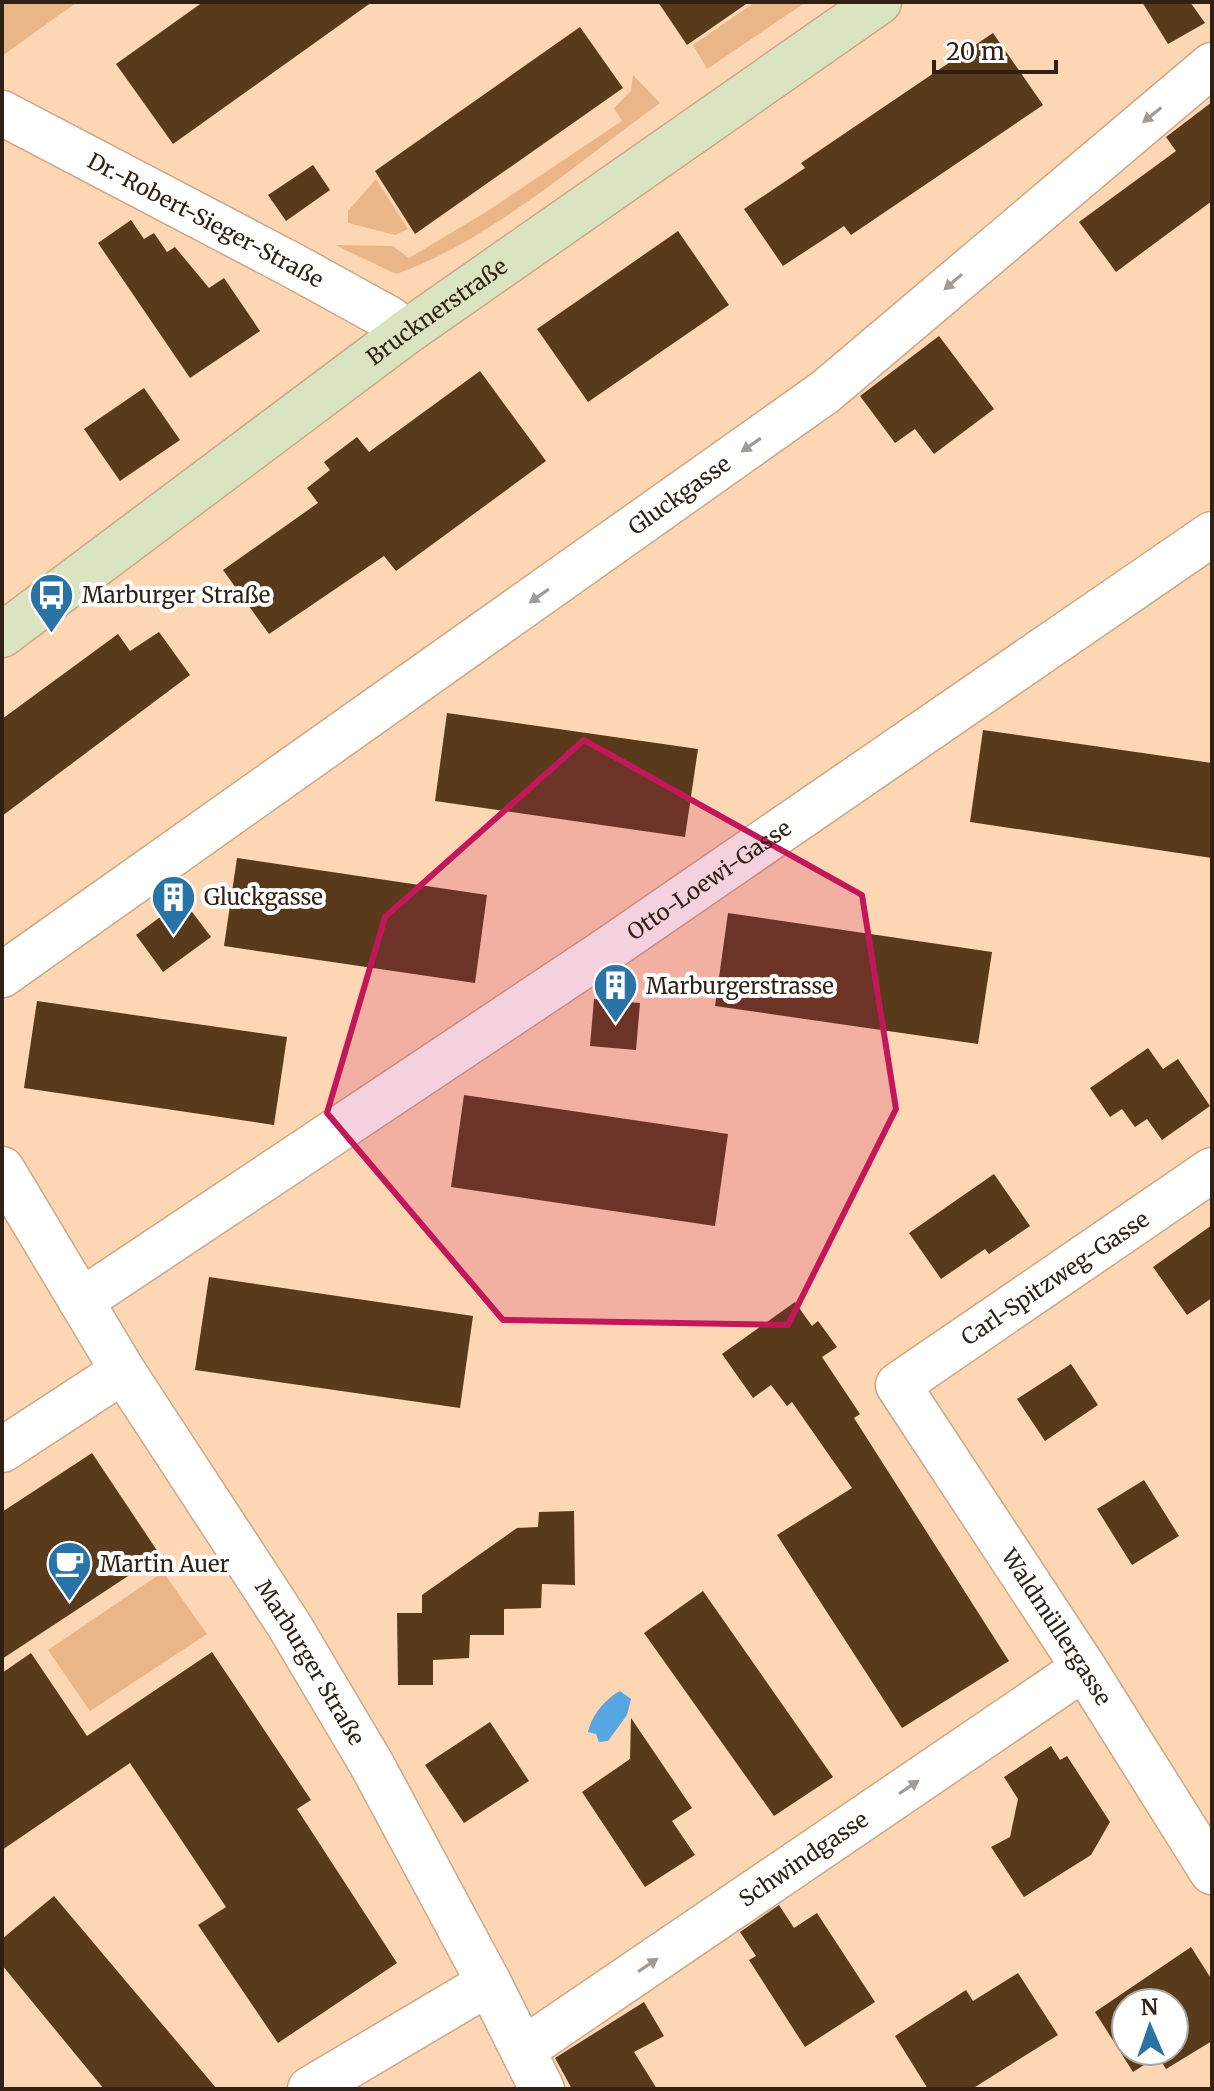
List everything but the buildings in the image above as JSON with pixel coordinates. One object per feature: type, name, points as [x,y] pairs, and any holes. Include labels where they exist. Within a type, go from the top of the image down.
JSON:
[{"type":"main road","name":"Brucknerstraße","points":[[2,635],[405,333],[879,2]]},
{"type":"street","name":"Gluckgasse","points":[[2,975],[825,392],[1212,65]]},
{"type":"street","name":"Dr.-Robert-Sieger-Straße","points":[[2,113],[292,265],[390,319],[405,333]]},
{"type":"street","name":"Otto-Loewi-Gasse","points":[[81,1301],[604,952],[1212,534]]},
{"type":"street","name":"Marburger Straße","points":[[2,1169],[123,1371],[289,1625],[372,1765],[524,2049],[542,2089]]},
{"type":"street","name":"Carl-Spitzweg-Gasse","points":[[898,1385],[1212,1170]]},
{"type":"street","points":[[2,1450],[123,1371]]},
{"type":"street","name":"Waldmüllergasse","points":[[898,1385],[1084,1668],[1212,1872]]},
{"type":"street","name":"Schwindgasse","points":[[524,2049],[1084,1668]]},
{"type":"street","points":[[310,2089],[489,1983]]},
{"type":"highlighted area","points":[[584,740],[862,895],[896,1109],[788,1325],[503,1320],[327,1113],[385,917]]},
{"type":"shaded area","points":[[2,2],[77,2],[2,56]]},
{"type":"shaded area","points":[[755,2],[806,2],[707,69],[693,45]]},
{"type":"shaded area","points":[[633,75],[660,103],[533,198],[465,242],[396,274],[335,245],[393,246],[409,258],[486,212],[622,121],[614,108],[631,91]]},
{"type":"shaded area","points":[[376,179],[408,229],[395,235],[348,223],[348,211]]},
{"type":"shaded area","points":[[163,1572],[207,1634],[90,1711],[48,1650]]},
{"type":"water","points":[[620,1691],[631,1699],[627,1715],[608,1741],[599,1742],[596,1734],[588,1732],[590,1726],[600,1708]]},
{"type":"place","name":"Marburger Straße","points":[[51,634]]},
{"type":"place","name":"Gluckgasse","points":[[173,936]]},
{"type":"place","name":"Marburgerstrasse","points":[[615,1025]]},
{"type":"place","name":"Martin Auer","points":[[69,1603]]}]
